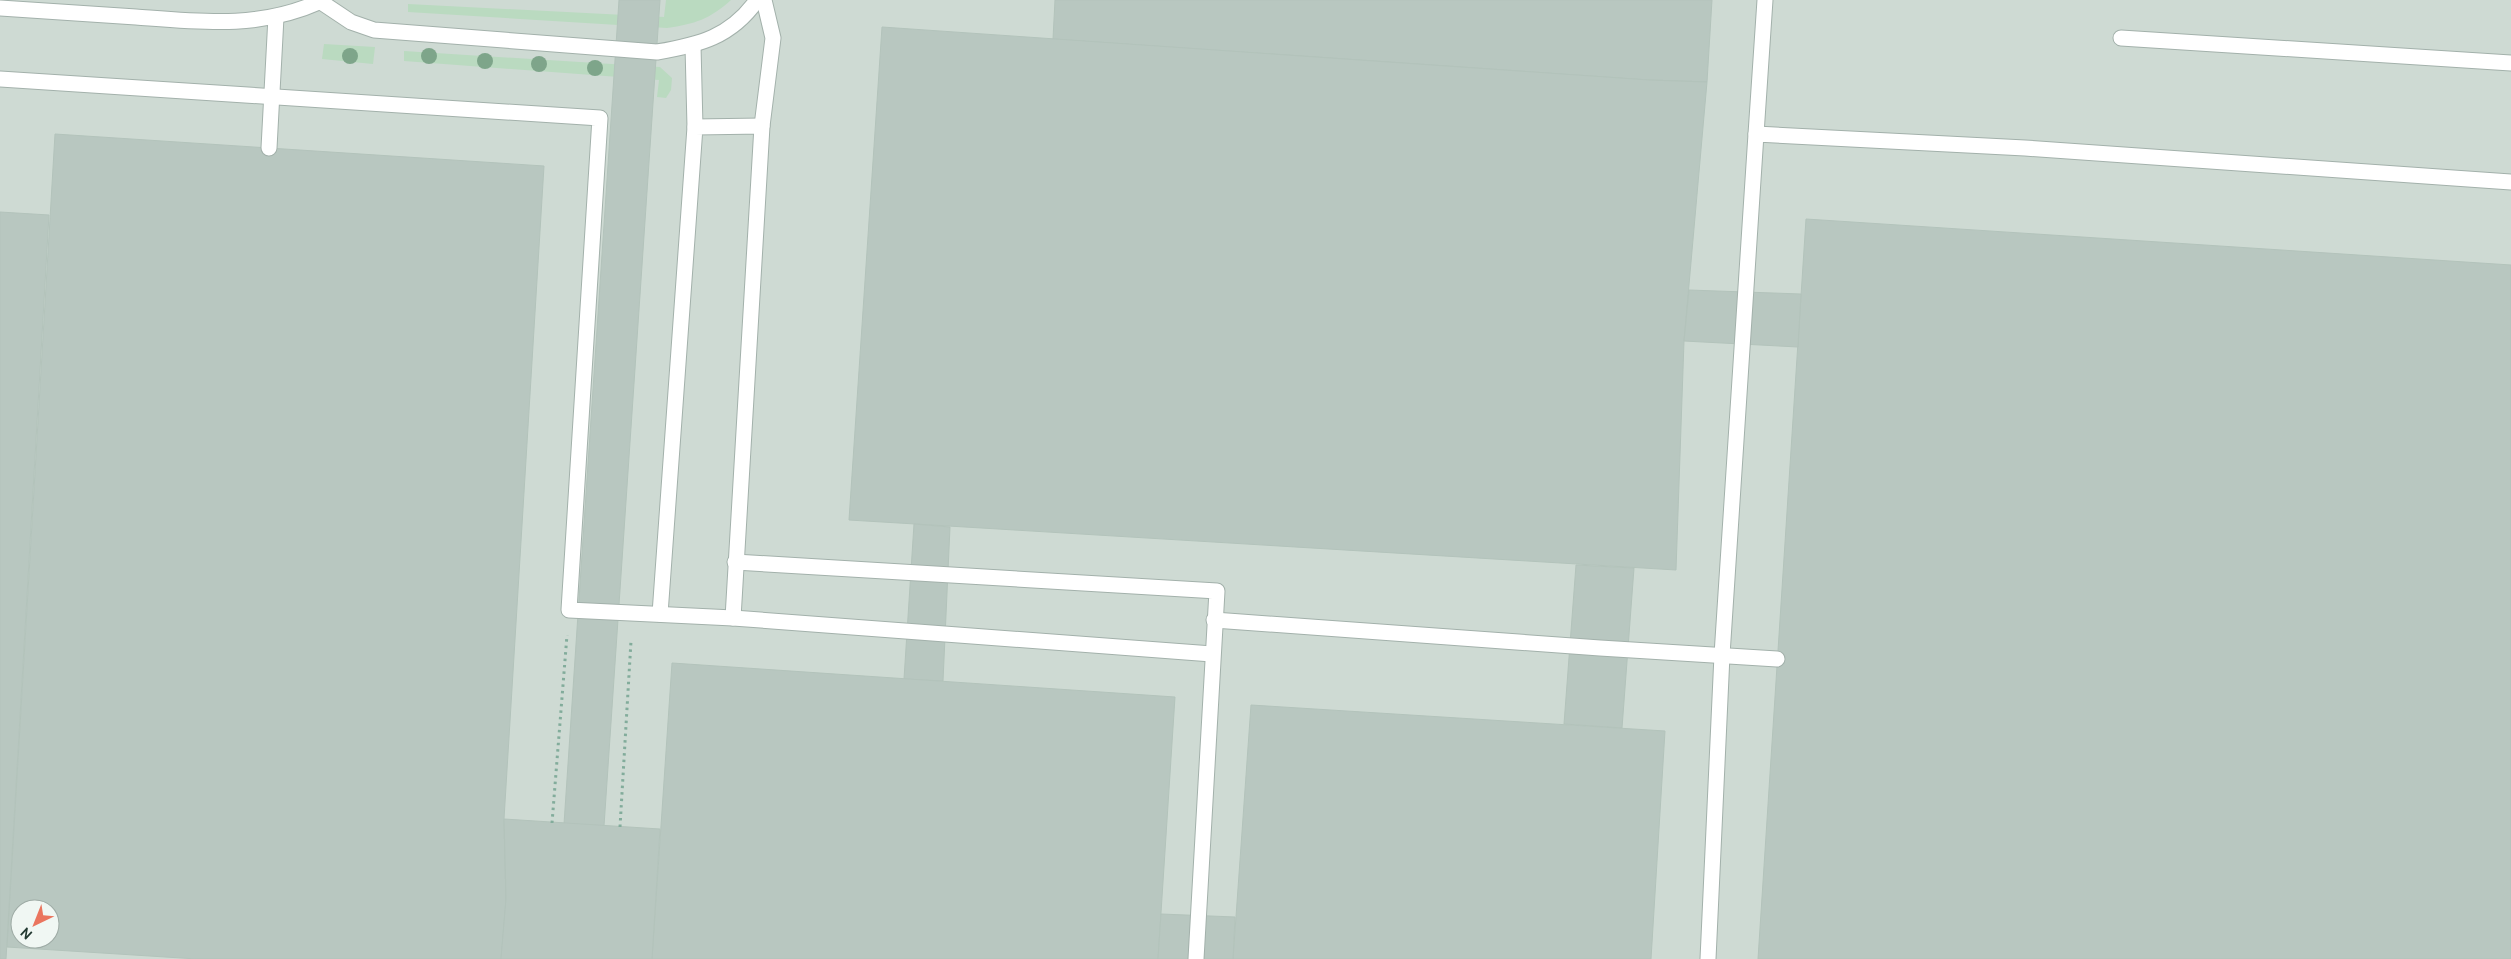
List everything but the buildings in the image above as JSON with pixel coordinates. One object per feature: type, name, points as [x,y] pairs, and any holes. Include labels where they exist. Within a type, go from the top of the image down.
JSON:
[{"type":"lane","points":[[0,8],[227,23],[276,17],[299,11],[318,1],[351,22],[374,30],[412,35],[656,52],[693,46],[728,31],[748,14],[758,0]]},
{"type":"lane","points":[[733,618],[762,126],[773,38],[764,0]]},
{"type":"lane","points":[[1708,959],[1722,655],[1765,0]]},
{"type":"lane","points":[[269,148],[276,17]]},
{"type":"lane","points":[[2122,38],[2511,63]]},
{"type":"lane","points":[[660,614],[695,127],[693,46]]},
{"type":"lane","points":[[0,79],[107,84],[272,97],[600,118],[569,610],[733,618],[1212,654]]},
{"type":"lane","points":[[695,127],[762,126]]},
{"type":"lane","points":[[1756,134],[2025,148],[2511,182]]},
{"type":"lane","points":[[735,562],[1217,591],[1196,959]]},
{"type":"lane","points":[[1214,620],[1777,659]]},
{"type":"path","points":[[552,823],[569,610]]},
{"type":"path","points":[[620,827],[632,612]]},
{"type":"shaded area","points":[[0,0],[2511,0],[2511,959],[0,959]]},
{"type":"green space","points":[[666,0],[731,0],[702,20],[667,28],[408,12],[408,4],[664,17]]},
{"type":"green space","points":[[324,44],[375,47],[373,64],[322,59]]},
{"type":"green space","points":[[404,51],[660,67],[672,78],[671,90],[666,98],[657,97],[659,80],[404,61]]}]
